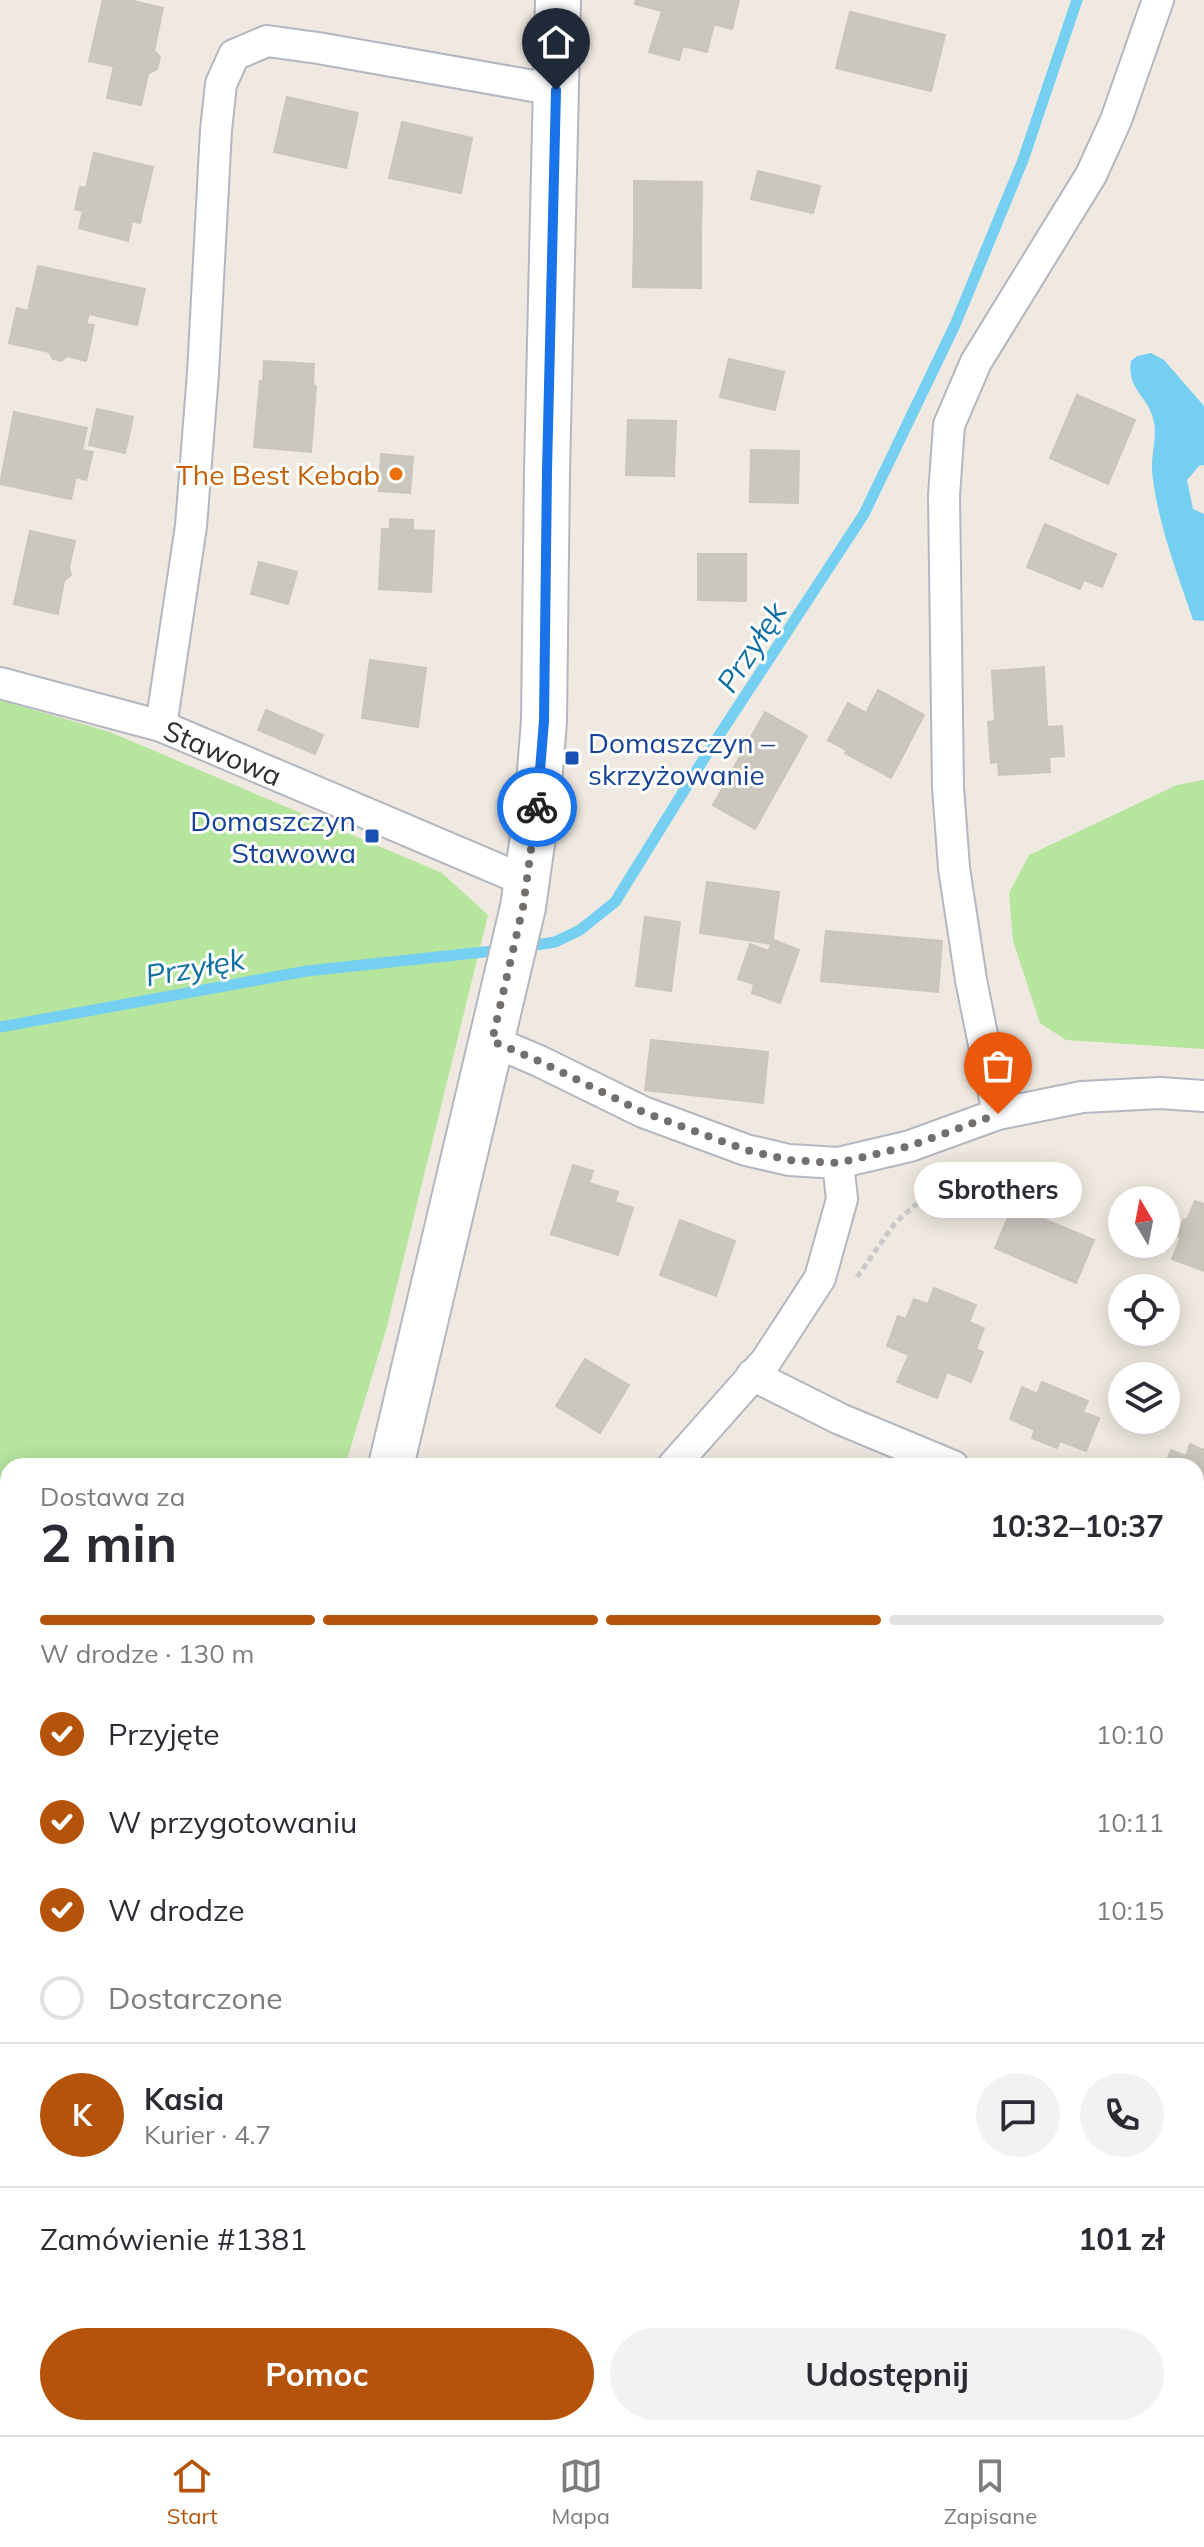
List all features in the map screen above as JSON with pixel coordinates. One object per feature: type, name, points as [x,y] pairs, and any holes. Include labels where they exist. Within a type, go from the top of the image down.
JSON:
[{"type":"street","points":[[393,1458],[504,992],[537,808],[544,721],[558,0]]},
{"type":"street","points":[[998,1114],[971,980],[954,868],[948,787],[944,495],[949,425],[976,362],[1091,175],[1116,120],[1158,0]]},
{"type":"street","points":[[161,726],[191,526],[221,84],[234,55],[267,41],[556,90]]},
{"type":"street","name":"Stawowa","points":[[0,683],[161,726],[386,824],[524,894]]},
{"type":"street","points":[[492,1041],[643,1112],[746,1150],[789,1160],[838,1163],[910,1146],[998,1114],[1082,1097],[1160,1093],[1204,1096]]},
{"type":"street","points":[[683,1458],[766,1361],[820,1278],[842,1199],[838,1163]]},
{"type":"street","points":[[752,1375],[840,1419],[934,1458]]},
{"type":"path","points":[[851,1287],[895,1223],[969,1157]]},
{"type":"green space","points":[[0,700],[110,732],[442,873],[488,915],[386,1330],[347,1458],[0,1458]]},
{"type":"green space","points":[[1204,780],[1204,1049],[1066,1040],[1040,1023],[1013,941],[1009,893],[1029,855],[1177,785]]},
{"type":"water","points":[[1151,353],[1164,360],[1204,406],[1204,465],[1199,466],[1187,480],[1193,509],[1204,514],[1204,621],[1193,620],[1168,547],[1152,471],[1154,422],[1148,405],[1132,380],[1131,361],[1137,356]]},
{"type":"building","points":[[103,0],[129,0],[163,8],[154,51],[160,57],[157,69],[148,74],[89,61]]},
{"type":"building","points":[[636,0],[739,0],[732,29],[714,24],[707,52],[683,46],[679,60],[649,52],[662,11],[635,4]]},
{"type":"building","points":[[850,12],[945,35],[931,91],[836,68]]},
{"type":"building","points":[[114,66],[148,74],[141,105],[107,98]]},
{"type":"building","points":[[287,97],[358,113],[346,168],[274,152]]},
{"type":"building","points":[[402,122],[472,138],[461,193],[389,178]]},
{"type":"building","points":[[94,153],[153,167],[140,223],[132,221],[128,241],[79,228],[83,211],[75,209],[80,187],[86,188]]},
{"type":"building","points":[[758,171],[820,186],[813,213],[751,199]]},
{"type":"building","points":[[634,181],[702,182],[701,233],[634,232]]},
{"type":"building","points":[[634,232],[701,233],[701,288],[633,287]]},
{"type":"building","points":[[38,266],[145,289],[137,325],[89,314],[86,324],[94,325],[86,361],[67,356],[61,361],[53,359],[49,352],[9,343],[17,308],[28,311]]},
{"type":"building","points":[[729,359],[784,372],[775,410],[720,397]]},
{"type":"building","points":[[264,361],[314,364],[313,385],[316,386],[311,452],[254,447]]},
{"type":"building","points":[[1077,395],[1135,420],[1108,484],[1050,458]]},
{"type":"building","points":[[97,409],[133,417],[125,453],[89,445]]},
{"type":"building","points":[[14,412],[87,428],[82,450],[93,452],[86,480],[76,477],[71,499],[0,484]]},
{"type":"building","points":[[628,420],[676,421],[674,476],[626,475]]},
{"type":"building","points":[[751,450],[799,451],[798,503],[750,502]]},
{"type":"building","name":"The Best Kebab","points":[[381,454],[413,457],[410,493],[379,491]]},
{"type":"building","points":[[390,519],[413,520],[413,530],[390,529]]},
{"type":"building","points":[[1045,524],[1098,547],[1080,589],[1027,567]]},
{"type":"building","points":[[382,529],[434,531],[431,592],[379,589]]},
{"type":"building","points":[[30,531],[75,541],[69,567],[71,575],[64,581],[58,614],[14,604]]},
{"type":"building","points":[[1098,547],[1116,554],[1102,587],[1084,580]]},
{"type":"building","points":[[698,554],[746,554],[746,601],[698,600]]},
{"type":"building","points":[[259,562],[297,572],[288,604],[251,594]]},
{"type":"building","points":[[370,660],[426,668],[418,727],[362,718]]},
{"type":"building","points":[[1044,667],[1047,727],[1062,726],[1064,756],[1049,757],[1050,772],[999,775],[998,762],[991,763],[988,722],[995,721],[992,671]]},
{"type":"building","points":[[878,690],[924,715],[912,738],[866,713]]},
{"type":"building","points":[[848,703],[866,713],[846,750],[828,740]]},
{"type":"building","points":[[266,710],[323,735],[315,754],[258,730]]},
{"type":"building","points":[[765,712],[807,736],[755,829],[713,805]]},
{"type":"building","points":[[866,713],[912,738],[891,778],[845,753]]},
{"type":"building","points":[[707,882],[779,892],[772,944],[700,933]]},
{"type":"building","points":[[645,917],[680,922],[671,991],[636,986]]},
{"type":"building","points":[[826,931],[942,941],[938,992],[821,981]]},
{"type":"building","points":[[774,940],[799,950],[780,1003],[752,993],[754,984],[738,979],[750,944],[768,951]]},
{"type":"building","points":[[651,1040],[768,1052],[763,1103],[645,1090]]},
{"type":"building","points":[[573,1165],[593,1171],[589,1183],[618,1192],[615,1202],[633,1208],[618,1255],[551,1234]]},
{"type":"building","points":[[1195,1201],[1204,1204],[1204,1271],[1172,1259],[1180,1258],[1180,1229],[1184,1219],[1187,1220]]},
{"type":"building","points":[[1013,1206],[1094,1240],[1076,1283],[995,1248]]},
{"type":"building","points":[[680,1220],[735,1241],[716,1296],[660,1275]]},
{"type":"building","points":[[934,1288],[976,1305],[969,1322],[984,1328],[976,1349],[983,1352],[971,1382],[947,1372],[937,1398],[897,1382],[909,1355],[887,1346],[898,1316],[906,1319],[914,1299],[928,1304]]},
{"type":"building","points":[[585,1359],[629,1385],[600,1433],[556,1406]]},
{"type":"building","points":[[1042,1382],[1088,1401],[1083,1412],[1099,1418],[1086,1451],[1060,1441],[1057,1448],[1032,1438],[1035,1430],[1010,1419],[1022,1387],[1037,1394]]},
{"type":"building","points":[[1190,1444],[1204,1450],[1204,1458],[1168,1458],[1171,1450],[1186,1456]]},
{"type":"waterway","name":"Przyłęk","points":[[523,947],[555,942],[580,930],[615,902],[703,760],[864,514],[955,325],[1023,160],[1077,0]]},
{"type":"waterway","name":"Przyłęk","points":[[0,1027],[307,971],[502,950]]},
{"type":"way so far","points":[[537,807],[523,907],[492,1041],[643,1112],[746,1150],[789,1160],[838,1163],[910,1146],[998,1114]]},
{"type":"place","name":"The Best Kebab","points":[[396,474]]},
{"type":"place","name":"Domaszczyn – skrzyżowanie","points":[[572,758]]},
{"type":"place","name":"Domaszczyn Stawowa","points":[[372,836]]},
{"type":"place","name":"Sbrothers","points":[[998,1114]]},
{"type":"route","points":[[537,807],[544,721],[556,90]]}]
